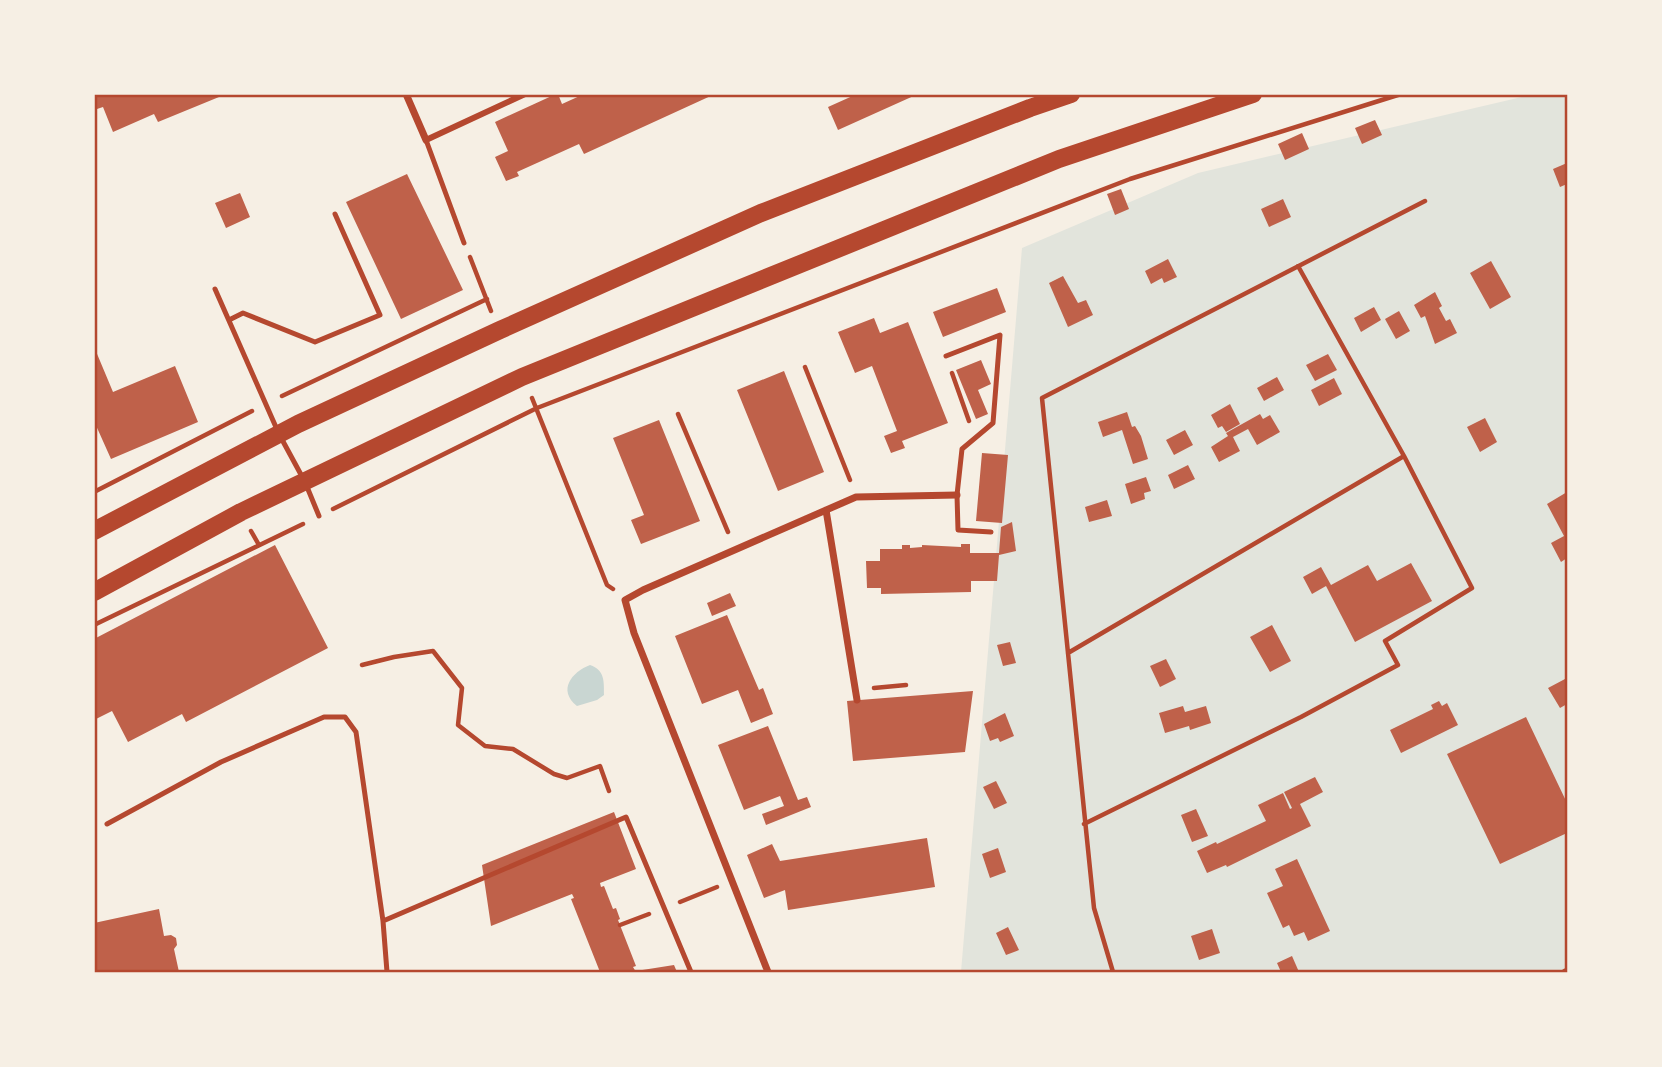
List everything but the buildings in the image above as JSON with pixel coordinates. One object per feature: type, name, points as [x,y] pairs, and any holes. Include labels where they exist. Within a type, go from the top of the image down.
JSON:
[{"type":"main road","points":[[94,531],[279,434],[761,212],[1071,94]]},
{"type":"main road","points":[[94,592],[242,512],[534,372],[1059,159],[1253,94]]},
{"type":"street","points":[[406,94],[426,140],[525,94]]},
{"type":"street","points":[[768,972],[634,633],[625,600],[856,497],[957,495]]},
{"type":"street","points":[[826,510],[857,700]]},
{"type":"lane","points":[[426,140],[464,243]]},
{"type":"lane","points":[[229,320],[243,313],[315,342],[380,315],[335,214]]},
{"type":"lane","points":[[215,289],[279,434],[305,482],[319,516]]},
{"type":"lane","points":[[946,356],[1000,335],[993,423],[962,449],[957,495],[958,530],[991,532]]},
{"type":"lane","points":[[107,824],[220,762],[324,717],[345,717],[356,733],[383,921],[387,972]]},
{"type":"lane","points":[[383,921],[626,817],[691,972]]},
{"type":"path","points":[[94,625],[537,408],[1130,179],[1401,94]]},
{"type":"path","points":[[1113,972],[1094,908],[1042,398],[1424,201]]},
{"type":"path","points":[[94,492],[266,404],[487,299],[464,243]]},
{"type":"path","points":[[1084,824],[1277,730],[1398,665],[1385,641],[1472,588],[1404,456],[1298,267]]},
{"type":"path","points":[[946,356],[975,438]]},
{"type":"path","points":[[805,367],[856,497]]},
{"type":"path","points":[[537,408],[607,585],[625,600]]},
{"type":"path","points":[[678,414],[736,549]]},
{"type":"path","points":[[1068,653],[1404,456]]},
{"type":"path","points":[[362,665],[433,651],[462,688],[457,725],[485,746],[513,749],[566,778],[600,766],[609,792]]},
{"type":"path","points":[[856,690],[906,685]]},
{"type":"shaded area","points":[[1530,95],[1567,95],[1567,972],[961,972],[1022,248],[1198,173]]},
{"type":"shaded area","points":[[590,665],[601,673],[604,695],[577,706],[568,694],[569,682],[578,672]]}]
